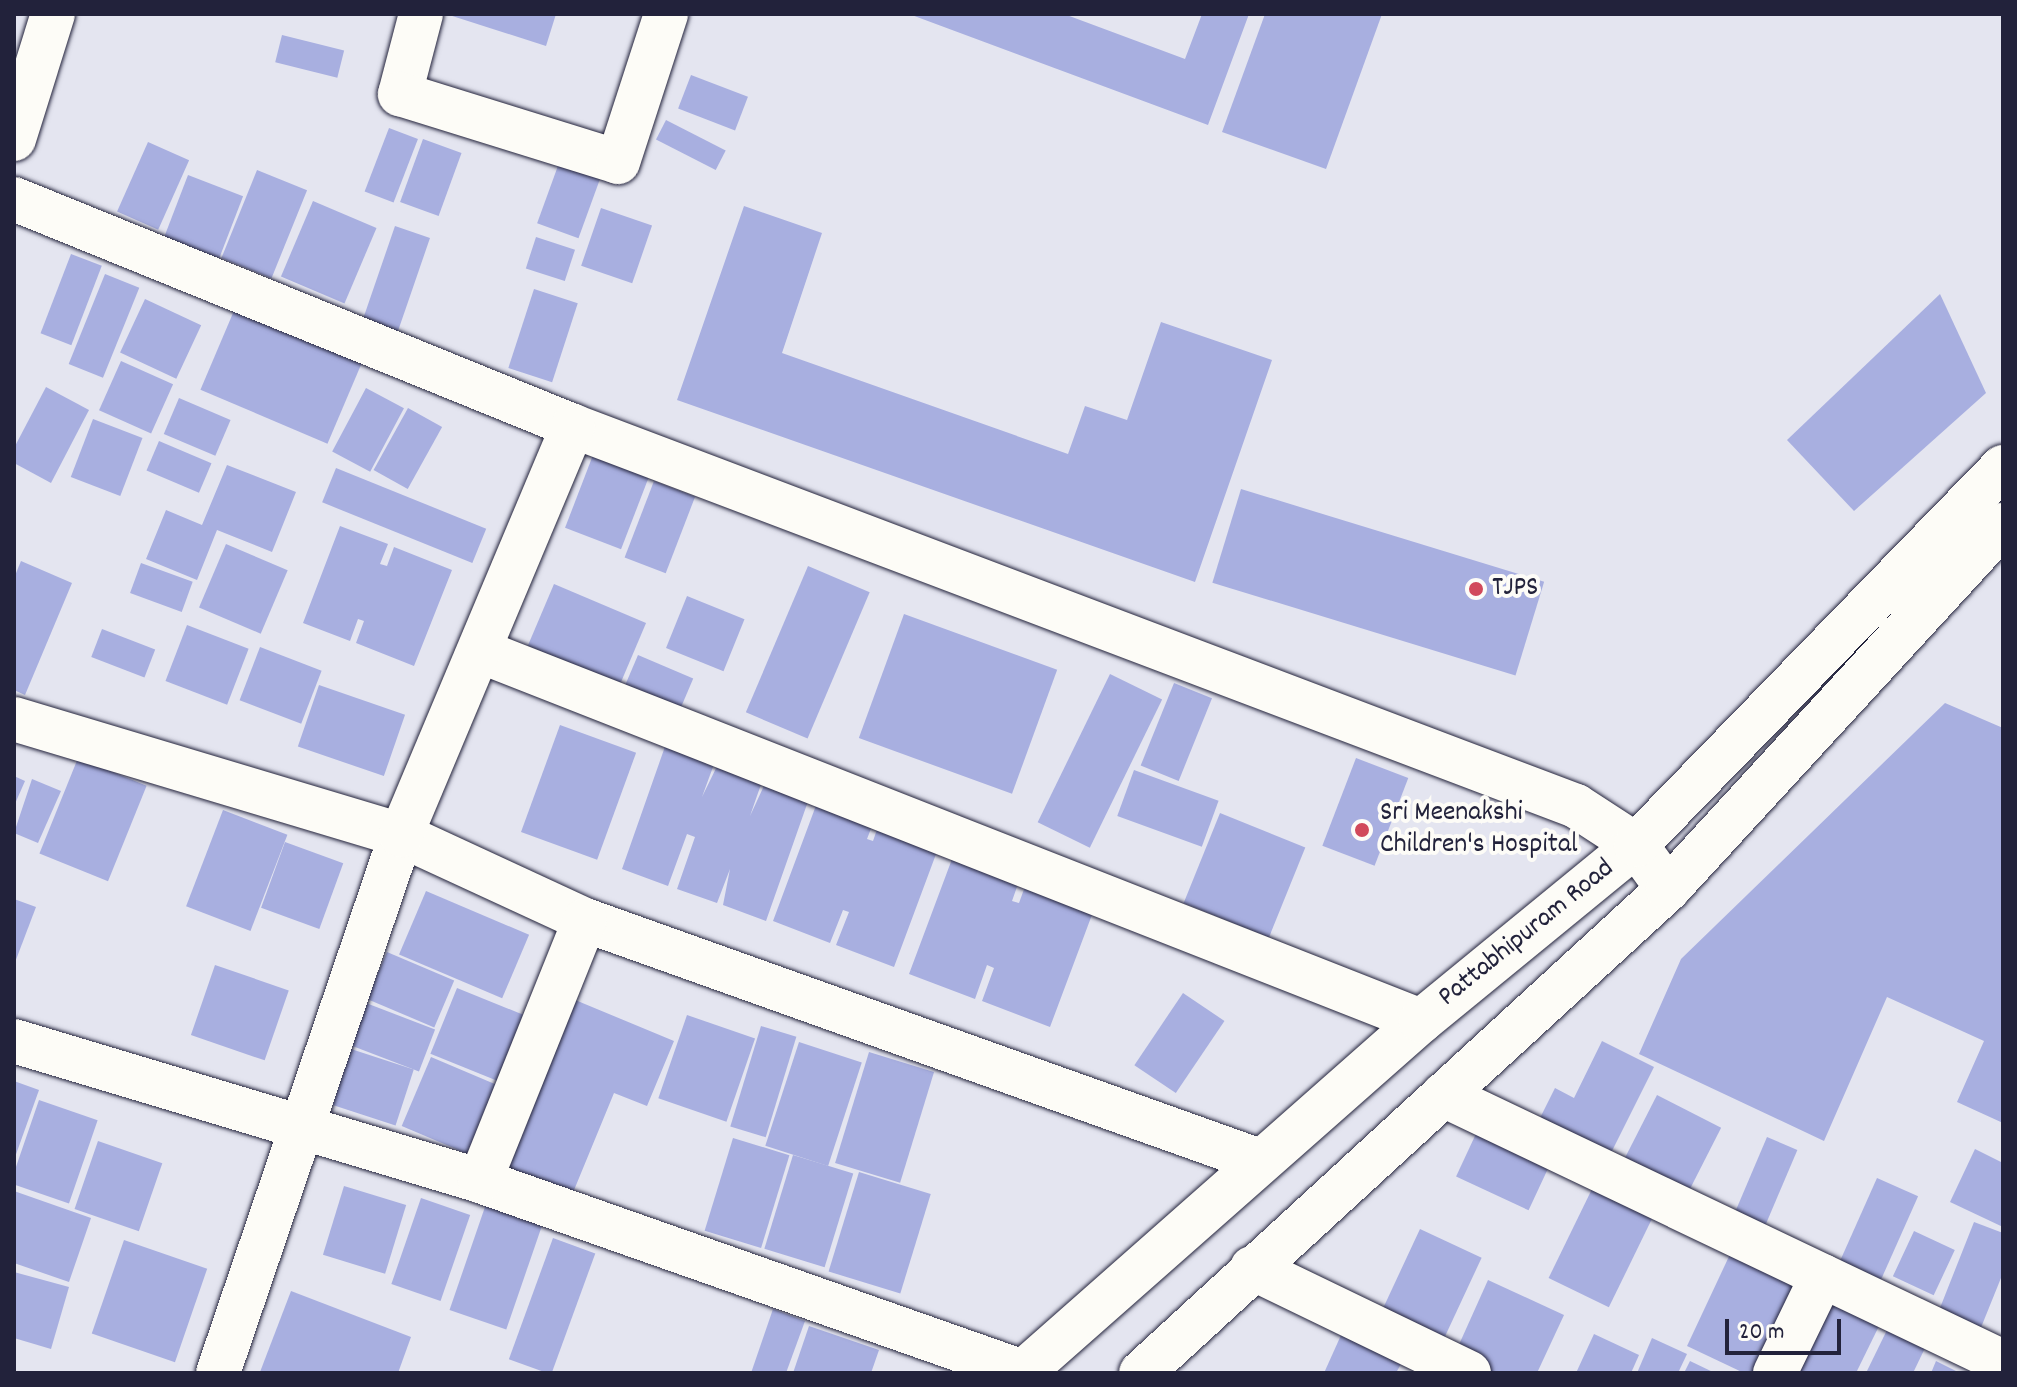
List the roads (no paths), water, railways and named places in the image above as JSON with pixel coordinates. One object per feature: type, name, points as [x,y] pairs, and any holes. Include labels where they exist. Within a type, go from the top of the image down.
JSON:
[{"type":"street","points":[[14,139],[53,14]]},
{"type":"street","points":[[421,14],[400,94],[618,162],[666,14]]},
{"type":"street","points":[[14,199],[573,426],[1576,806],[1636,845],[1668,889]]},
{"type":"street","points":[[218,1373],[401,835],[573,426]]},
{"type":"street","name":"Pattabhipuram Road","points":[[1023,1373],[1421,1021],[1636,845],[2003,467]]},
{"type":"street","name":"Pattabhipuram Road","points":[[1141,1373],[1668,889],[1994,551]]},
{"type":"street","points":[[480,651],[1421,1021]]},
{"type":"street","points":[[14,719],[401,835],[585,920],[1260,1161]]},
{"type":"street","points":[[480,1181],[585,920]]},
{"type":"street","points":[[14,1041],[480,1181],[1023,1373]]},
{"type":"street","points":[[1443,1095],[2003,1362]]},
{"type":"street","points":[[1252,1268],[1469,1373]]},
{"type":"street","points":[[1775,1373],[1822,1276]]},
{"type":"place","name":"TJPS","points":[[1476,589]]},
{"type":"place","name":"Sri Meenakshi Children's Hospital","points":[[1362,830]]}]
